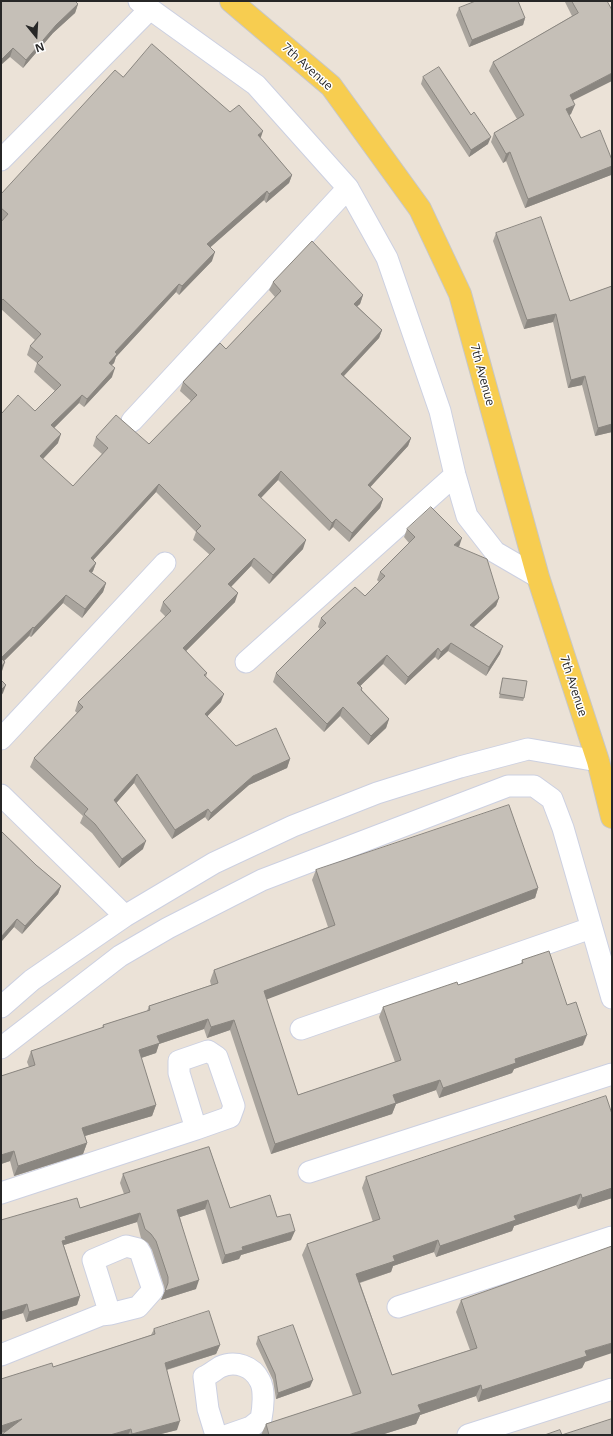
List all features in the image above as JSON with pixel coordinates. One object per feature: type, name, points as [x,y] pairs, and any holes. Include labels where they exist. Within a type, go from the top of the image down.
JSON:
[{"type":"main road","name":"7th Avenue","points":[[231,1],[331,86],[420,209],[460,294],[538,578],[598,761],[612,817]]},
{"type":"street","points":[[1,160],[144,5],[256,85],[348,188],[387,258],[440,411],[455,475],[467,516],[495,552],[538,578]]},
{"type":"street","points":[[132,421],[348,188]]},
{"type":"street","points":[[246,662],[455,475]]},
{"type":"street","points":[[1,739],[165,563]]},
{"type":"street","points":[[1,1007],[32,980],[125,916],[214,863],[293,826],[376,793],[460,767],[528,749],[598,761]]},
{"type":"street","points":[[1,1048],[120,956],[168,928],[262,880],[508,786],[534,786],[552,799],[563,828],[612,998]]},
{"type":"street","points":[[1,795],[125,916]]},
{"type":"street","points":[[301,1029],[591,928]]},
{"type":"street","points":[[309,1172],[612,1074]]},
{"type":"street","points":[[1,1193],[196,1129]]},
{"type":"street","points":[[398,1307],[612,1237]]},
{"type":"street","points":[[1,1355],[101,1315],[110,1314]]},
{"type":"street","points":[[216,1435],[208,1409],[204,1377],[222,1366],[240,1364],[249,1368],[261,1382],[263,1410],[261,1419],[251,1427],[228,1435]]},
{"type":"street","points":[[468,1435],[612,1389]]},
{"type":"building","points":[[1,1],[75,1],[78,4],[56,25],[26,60],[13,48],[1,60]]},
{"type":"building","points":[[476,1],[518,1],[525,18],[472,40],[459,8]]},
{"type":"building","points":[[572,1],[607,1],[612,10],[612,73],[570,95],[575,105],[566,109],[581,138],[600,130],[612,160],[612,166],[528,199],[510,152],[506,154],[494,133],[524,115],[493,62],[578,13]]},
{"type":"building","points":[[152,44],[230,112],[239,105],[263,131],[258,135],[292,175],[269,194],[267,191],[207,244],[215,252],[182,286],[179,284],[115,352],[117,354],[109,363],[115,368],[87,399],[82,395],[51,425],[61,434],[40,456],[73,486],[108,448],[96,437],[116,415],[149,444],[197,395],[183,382],[220,343],[226,349],[281,291],[273,282],[312,241],[363,295],[354,304],[382,330],[341,374],[411,438],[368,485],[383,499],[352,533],[336,519],[332,523],[281,471],[258,495],[306,540],[273,575],[254,558],[228,584],[238,593],[183,648],[207,673],[204,675],[224,694],[205,714],[236,746],[276,728],[290,759],[253,776],[211,813],[208,809],[175,830],[137,774],[114,800],[146,841],[122,859],[95,824],[84,814],[88,809],[34,758],[83,707],[78,702],[171,611],[163,602],[215,549],[196,531],[201,526],[159,484],[91,558],[96,563],[89,571],[106,583],[85,609],[66,595],[34,628],[33,627],[1,658],[1,412],[2,413],[18,395],[35,411],[61,385],[37,363],[43,357],[30,346],[41,334],[3,299],[1,301],[1,222],[8,214],[1,208],[1,194],[115,70],[123,77]]},
{"type":"building","points":[[439,67],[471,115],[474,112],[491,137],[471,150],[423,77]]},
{"type":"building","points":[[541,217],[570,301],[612,286],[612,424],[598,428],[585,376],[571,380],[556,314],[527,320],[496,233]]},
{"type":"building","points":[[431,507],[462,538],[454,545],[487,559],[499,598],[470,625],[503,646],[489,667],[451,643],[441,652],[438,648],[408,677],[387,655],[357,683],[362,688],[361,690],[389,719],[371,736],[343,707],[327,724],[276,673],[326,623],[321,618],[355,587],[365,596],[385,576],[380,572],[415,537],[407,529]]},
{"type":"building","points":[[1,658],[5,662],[1,667]]},
{"type":"building","points":[[503,678],[527,681],[524,698],[500,694]]},
{"type":"building","points":[[1,680],[6,685],[1,690]]},
{"type":"building","points":[[509,805],[538,888],[264,991],[298,1095],[401,1060],[383,1007],[457,982],[458,985],[523,963],[522,960],[549,951],[567,1005],[576,1002],[587,1035],[515,1059],[516,1063],[443,1088],[440,1080],[393,1095],[396,1103],[275,1144],[234,1020],[211,1027],[208,1019],[157,1036],[160,1043],[139,1050],[156,1105],[82,1128],[87,1143],[18,1166],[14,1151],[1,1155],[1,1076],[35,1065],[31,1051],[104,1027],[103,1025],[150,1010],[149,1006],[218,983],[214,970],[335,925],[316,870]]},
{"type":"building","points":[[1,831],[36,865],[61,886],[25,926],[17,919],[1,937]]},
{"type":"building","points":[[606,1096],[612,1114],[612,1188],[582,1198],[581,1194],[514,1216],[516,1220],[440,1246],[438,1240],[393,1256],[395,1261],[356,1274],[392,1375],[477,1348],[461,1300],[612,1246],[612,1343],[585,1351],[587,1356],[482,1390],[481,1385],[418,1405],[421,1412],[348,1435],[269,1435],[266,1424],[361,1393],[307,1244],[380,1219],[366,1177]]},
{"type":"building","points":[[209,1147],[230,1208],[270,1195],[277,1217],[290,1214],[295,1231],[242,1247],[243,1250],[225,1255],[208,1200],[177,1210],[199,1280],[165,1291],[168,1283],[168,1277],[156,1241],[145,1229],[140,1213],[65,1237],[66,1240],[62,1241],[80,1296],[29,1312],[27,1304],[1,1312],[1,1220],[77,1198],[80,1208],[130,1192],[123,1174]]},
{"type":"building","points":[[209,1311],[220,1345],[165,1363],[180,1421],[132,1434],[131,1429],[110,1435],[1,1435],[22,1419],[1,1426],[1,1379],[52,1363],[53,1367],[155,1334],[154,1329]]},
{"type":"building","points":[[293,1325],[313,1380],[278,1393],[275,1374],[258,1337]]},
{"type":"building","points":[[612,1419],[612,1435],[562,1435]]},
{"type":"building","points":[[560,1430],[562,1435],[545,1435]]}]
